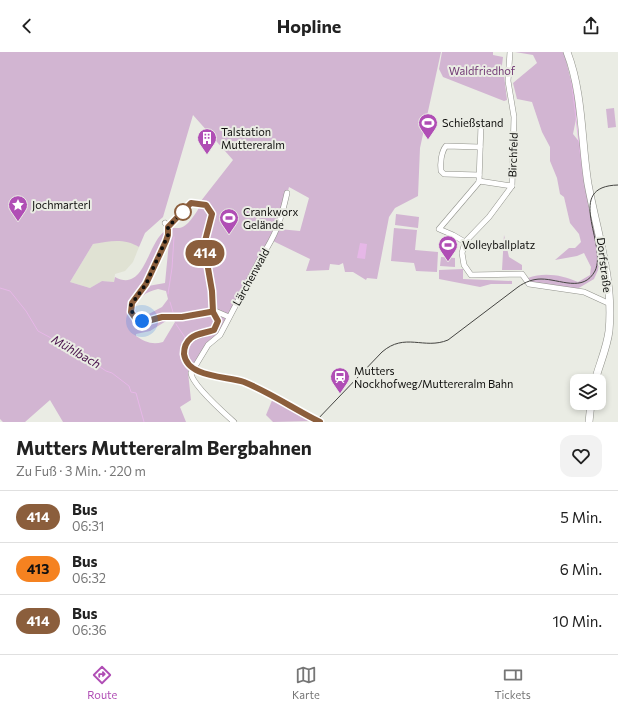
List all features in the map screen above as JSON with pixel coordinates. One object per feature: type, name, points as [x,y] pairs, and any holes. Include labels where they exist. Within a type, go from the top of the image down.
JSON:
[{"type":"main road","name":"Dorfstraße","points":[[567,52],[576,88],[591,196],[604,256],[608,303],[608,337],[597,374]]},
{"type":"main road","points":[[589,422],[590,410]]},
{"type":"street","name":"Birchfeld","points":[[465,242],[489,217],[512,186],[514,117],[508,81],[510,52]]},
{"type":"street","points":[[482,124],[479,178],[470,194],[438,230],[453,235],[465,242],[462,253],[464,265],[471,275],[522,274],[529,284],[584,292],[608,303]]},
{"type":"street","points":[[480,147],[446,146],[443,151],[440,166],[441,171],[444,174],[479,178],[512,186]]},
{"type":"street","name":"Lärchenwald","points":[[192,368],[208,345],[220,335],[281,221],[287,193]]},
{"type":"street","points":[[213,312],[182,317],[166,316],[144,322],[138,320],[132,314],[132,303],[146,284],[168,235],[166,225],[189,205],[194,203],[206,205],[212,214],[204,245],[212,291],[213,312],[218,319],[215,328],[195,336],[186,345],[185,358],[189,365],[192,368],[243,382],[278,398],[320,422]]},
{"type":"street","name":"Lärchenwald","points":[[213,312],[220,312],[229,317]]},
{"type":"street","points":[[192,368],[191,375],[193,380],[216,407],[234,422]]},
{"type":"shaded area","points":[[107,241],[129,241],[139,247],[133,262],[125,271],[115,274],[114,282],[102,281],[90,288],[70,282],[93,244]]},
{"type":"shaded area","points":[[360,243],[367,244],[365,259],[357,258]]},
{"type":"green space","points":[[0,52],[441,52],[420,148],[418,196],[395,208],[389,217],[377,279],[367,278],[366,280],[353,272],[345,272],[343,263],[339,265],[330,264],[329,270],[306,271],[310,259],[273,241],[279,229],[300,231],[309,198],[289,187],[280,221],[218,333],[207,343],[188,372],[191,400],[180,407],[186,422],[63,422],[50,400],[25,422],[3,422],[0,419]],"holes":[[[193,115],[233,160],[197,206],[200,206],[194,216],[185,226],[168,229],[159,237],[139,273],[133,278],[125,280],[115,277],[114,282],[102,281],[90,288],[70,282],[93,244],[122,241],[139,247],[145,233],[163,217]],[[168,242],[169,242],[165,283],[148,286]],[[158,289],[166,291],[168,299],[162,307],[143,317],[137,315],[136,305],[138,301],[148,292]],[[171,318],[175,322],[163,342],[149,342],[136,336],[136,334],[150,331]]]},
{"type":"green space","name":"Waldfriedhof","points":[[442,52],[493,52],[493,55],[503,57],[501,73],[504,75],[507,100],[504,101],[443,77],[439,69]]},
{"type":"green space","points":[[515,52],[564,52],[578,109],[573,134],[581,144],[603,259],[594,279],[577,289],[532,283],[528,278],[540,275],[553,275],[578,282],[590,275],[591,267],[584,253],[577,256],[555,260],[569,248],[575,248],[581,242],[579,234],[570,223],[564,197],[560,194],[557,178],[550,161],[550,147],[542,132],[532,102],[517,99],[513,83],[537,63],[533,55]]},
{"type":"green space","points":[[614,108],[616,127],[608,128],[606,109]]},
{"type":"green space","points":[[396,214],[419,217],[418,228],[395,225]]},
{"type":"green space","points":[[394,228],[417,230],[415,250],[438,252],[437,272],[416,271],[414,263],[391,261]]},
{"type":"green space","points":[[504,235],[509,257],[522,265],[522,270],[502,270]]},
{"type":"green space","name":"Volleyballplatz","points":[[441,257],[455,258],[455,267],[440,266]]},
{"type":"green space","points":[[463,269],[463,279],[512,281],[512,284],[491,284],[480,287],[439,279],[439,270]]},
{"type":"green space","points":[[273,398],[314,421],[273,422],[266,415]]},
{"type":"waterway","points":[[571,78],[583,175]]},
{"type":"waterway","points":[[168,294],[172,268],[174,237]]},
{"type":"waterway","name":"Mühlbach","points":[[0,288],[10,291],[26,311],[38,331],[79,353],[106,371],[112,373],[129,386],[131,392],[136,393],[144,422]]},
{"type":"waterway","points":[[170,302],[173,312]]},
{"type":"waterway","points":[[176,324],[186,339],[182,346],[181,353],[187,367]]},
{"type":"tram line","points":[[315,422],[382,352],[390,346],[407,342],[439,343],[448,340],[518,287],[529,281],[541,279],[578,283],[584,282],[590,278],[595,271],[597,260],[590,206],[593,195],[602,188],[618,185]]},
{"type":"bus line","name":"414","points":[[210,312],[182,317],[162,317],[144,322],[136,319],[131,310],[132,303],[146,284],[166,241],[169,231],[168,227],[172,225],[191,203],[206,205],[212,214],[210,226],[204,240],[204,245],[214,303],[213,312],[218,319],[218,323],[214,330],[195,336],[188,341],[184,353],[187,363],[192,368],[207,374],[243,382],[278,398],[320,422]]},
{"type":"place","name":"Schießstand","points":[[428,140]]},
{"type":"place","name":"Talstation Muttereralm","points":[[207,155]]},
{"type":"place","name":"Jochmarterl","points":[[18,222]]},
{"type":"place","name":"Crankworx Gelände","points":[[229,235]]},
{"type":"place","name":"Volleyballplatz","points":[[448,262]]},
{"type":"place","name":"Mutters Nockhofweg/Muttereralm Bahn","points":[[340,394]]},
{"type":"route","points":[[142,321],[136,319],[132,314],[131,305],[146,284],[166,241],[169,231],[168,227],[172,225],[183,212]]}]
